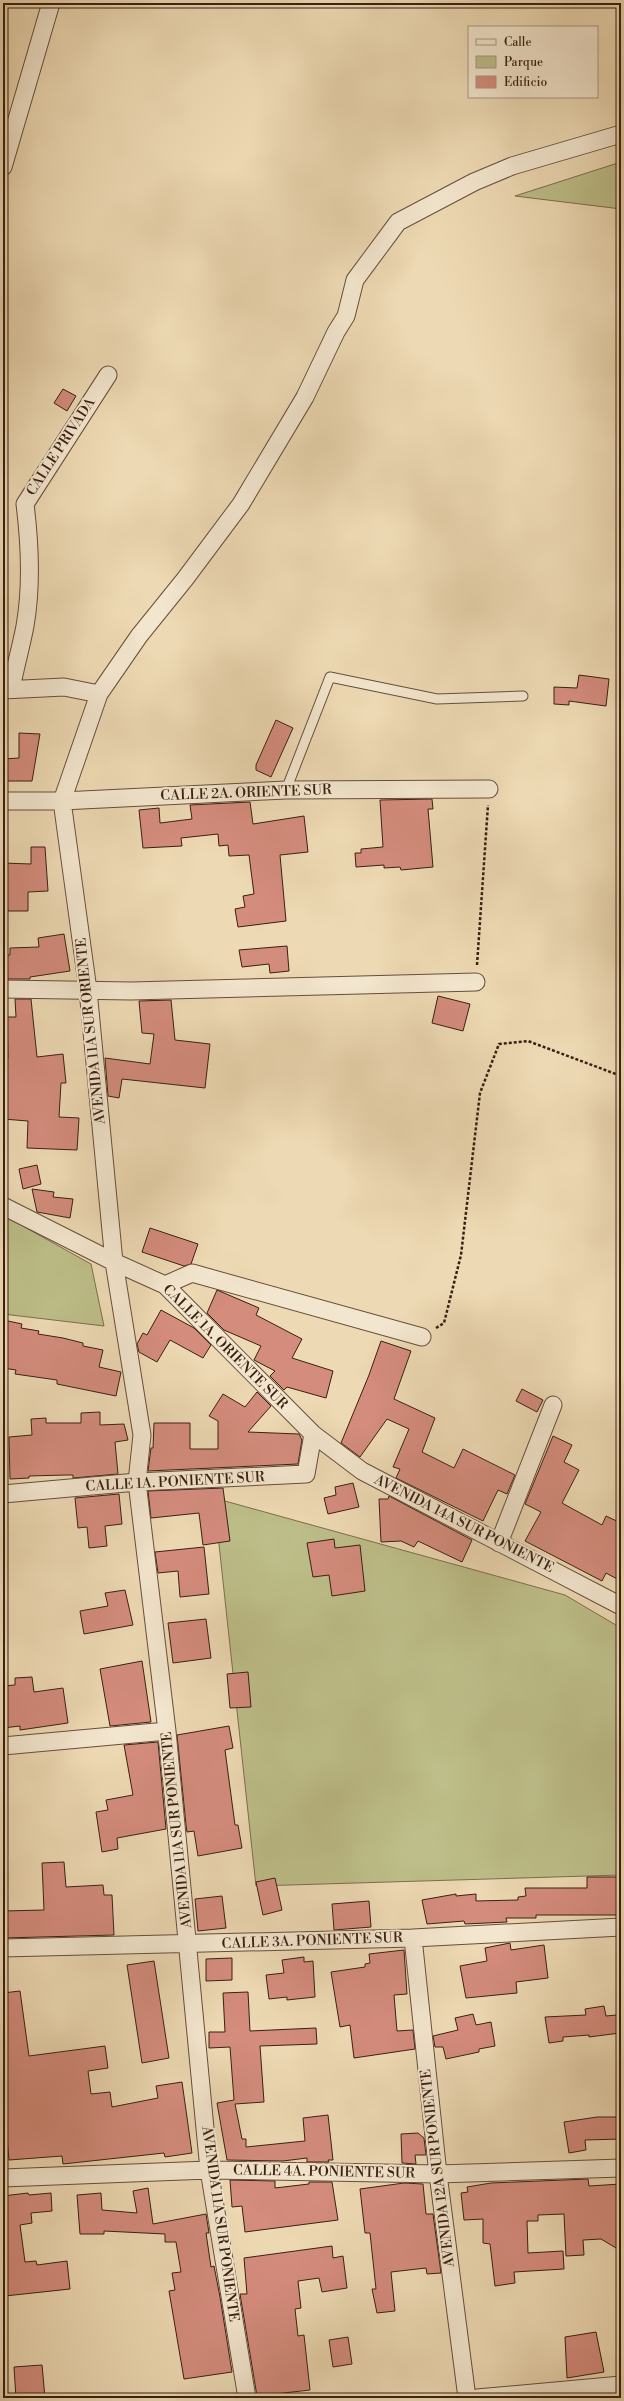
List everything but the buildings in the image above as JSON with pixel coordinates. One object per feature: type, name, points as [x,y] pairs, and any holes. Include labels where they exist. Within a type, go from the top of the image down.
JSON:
[{"type":"street","points":[[3,167],[51,3]]},
{"type":"street","points":[[62,801],[98,694],[140,636],[241,504],[304,397],[336,332],[346,316],[355,280],[398,222],[474,182],[512,166],[621,134]]},
{"type":"street","name":"CALLE PRIVADA","points":[[7,690],[25,625],[28,533],[25,504],[108,374]]},
{"type":"street","points":[[7,690],[64,687],[98,694]]},
{"type":"street","name":"CALLE 2A. ORIENTE SUR","points":[[3,801],[62,801],[286,790],[489,789]]},
{"type":"street","name":"AVENIDA 11A SUR ORIENTE","points":[[62,801],[88,990],[114,1262]]},
{"type":"street","points":[[3,989],[131,991],[476,982]]},
{"type":"street","name":"CALLE 1A. ORIENTE SUR","points":[[3,1206],[114,1262],[165,1285],[313,1434]]},
{"type":"street","name":"AVENIDA 11A SUR PONIENTE","points":[[114,1262],[142,1434],[137,1482],[167,1731],[189,1944],[209,2170],[247,2398]]},
{"type":"street","points":[[165,1285],[192,1273],[422,1337]]},
{"type":"street","points":[[499,1542],[553,1406]]},
{"type":"street","name":"CALLE 1A. PONIENTE SUR","points":[[3,1494],[137,1482],[306,1474],[313,1434]]},
{"type":"street","name":"AVENIDA 14A SUR PONIENTE","points":[[313,1434],[362,1471],[621,1606]]},
{"type":"street","points":[[3,1746],[167,1731]]},
{"type":"street","name":"CALLE 3A. PONIENTE SUR","points":[[3,1948],[413,1938],[621,1927]]},
{"type":"street","name":"AVENIDA 12A SUR PONIENTE","points":[[413,1938],[438,2174],[467,2398]]},
{"type":"street","name":"CALLE 4A. PONIENTE SUR","points":[[3,2178],[209,2170],[438,2174],[621,2168]]},
{"type":"street","points":[[477,2398],[621,2385]]},
{"type":"lane","points":[[286,790],[330,677],[437,699],[523,696]]},
{"type":"path","points":[[476,982],[489,789]]},
{"type":"path","points":[[422,1337],[444,1323],[461,1255],[480,1093],[499,1044],[528,1041],[621,1076]]},
{"type":"green space","points":[[621,162],[621,209],[515,196]]},
{"type":"green space","points":[[3,1215],[91,1264],[104,1326],[3,1314]]},
{"type":"green space","points":[[214,1498],[565,1595],[621,1628],[621,1875],[256,1886]]}]
